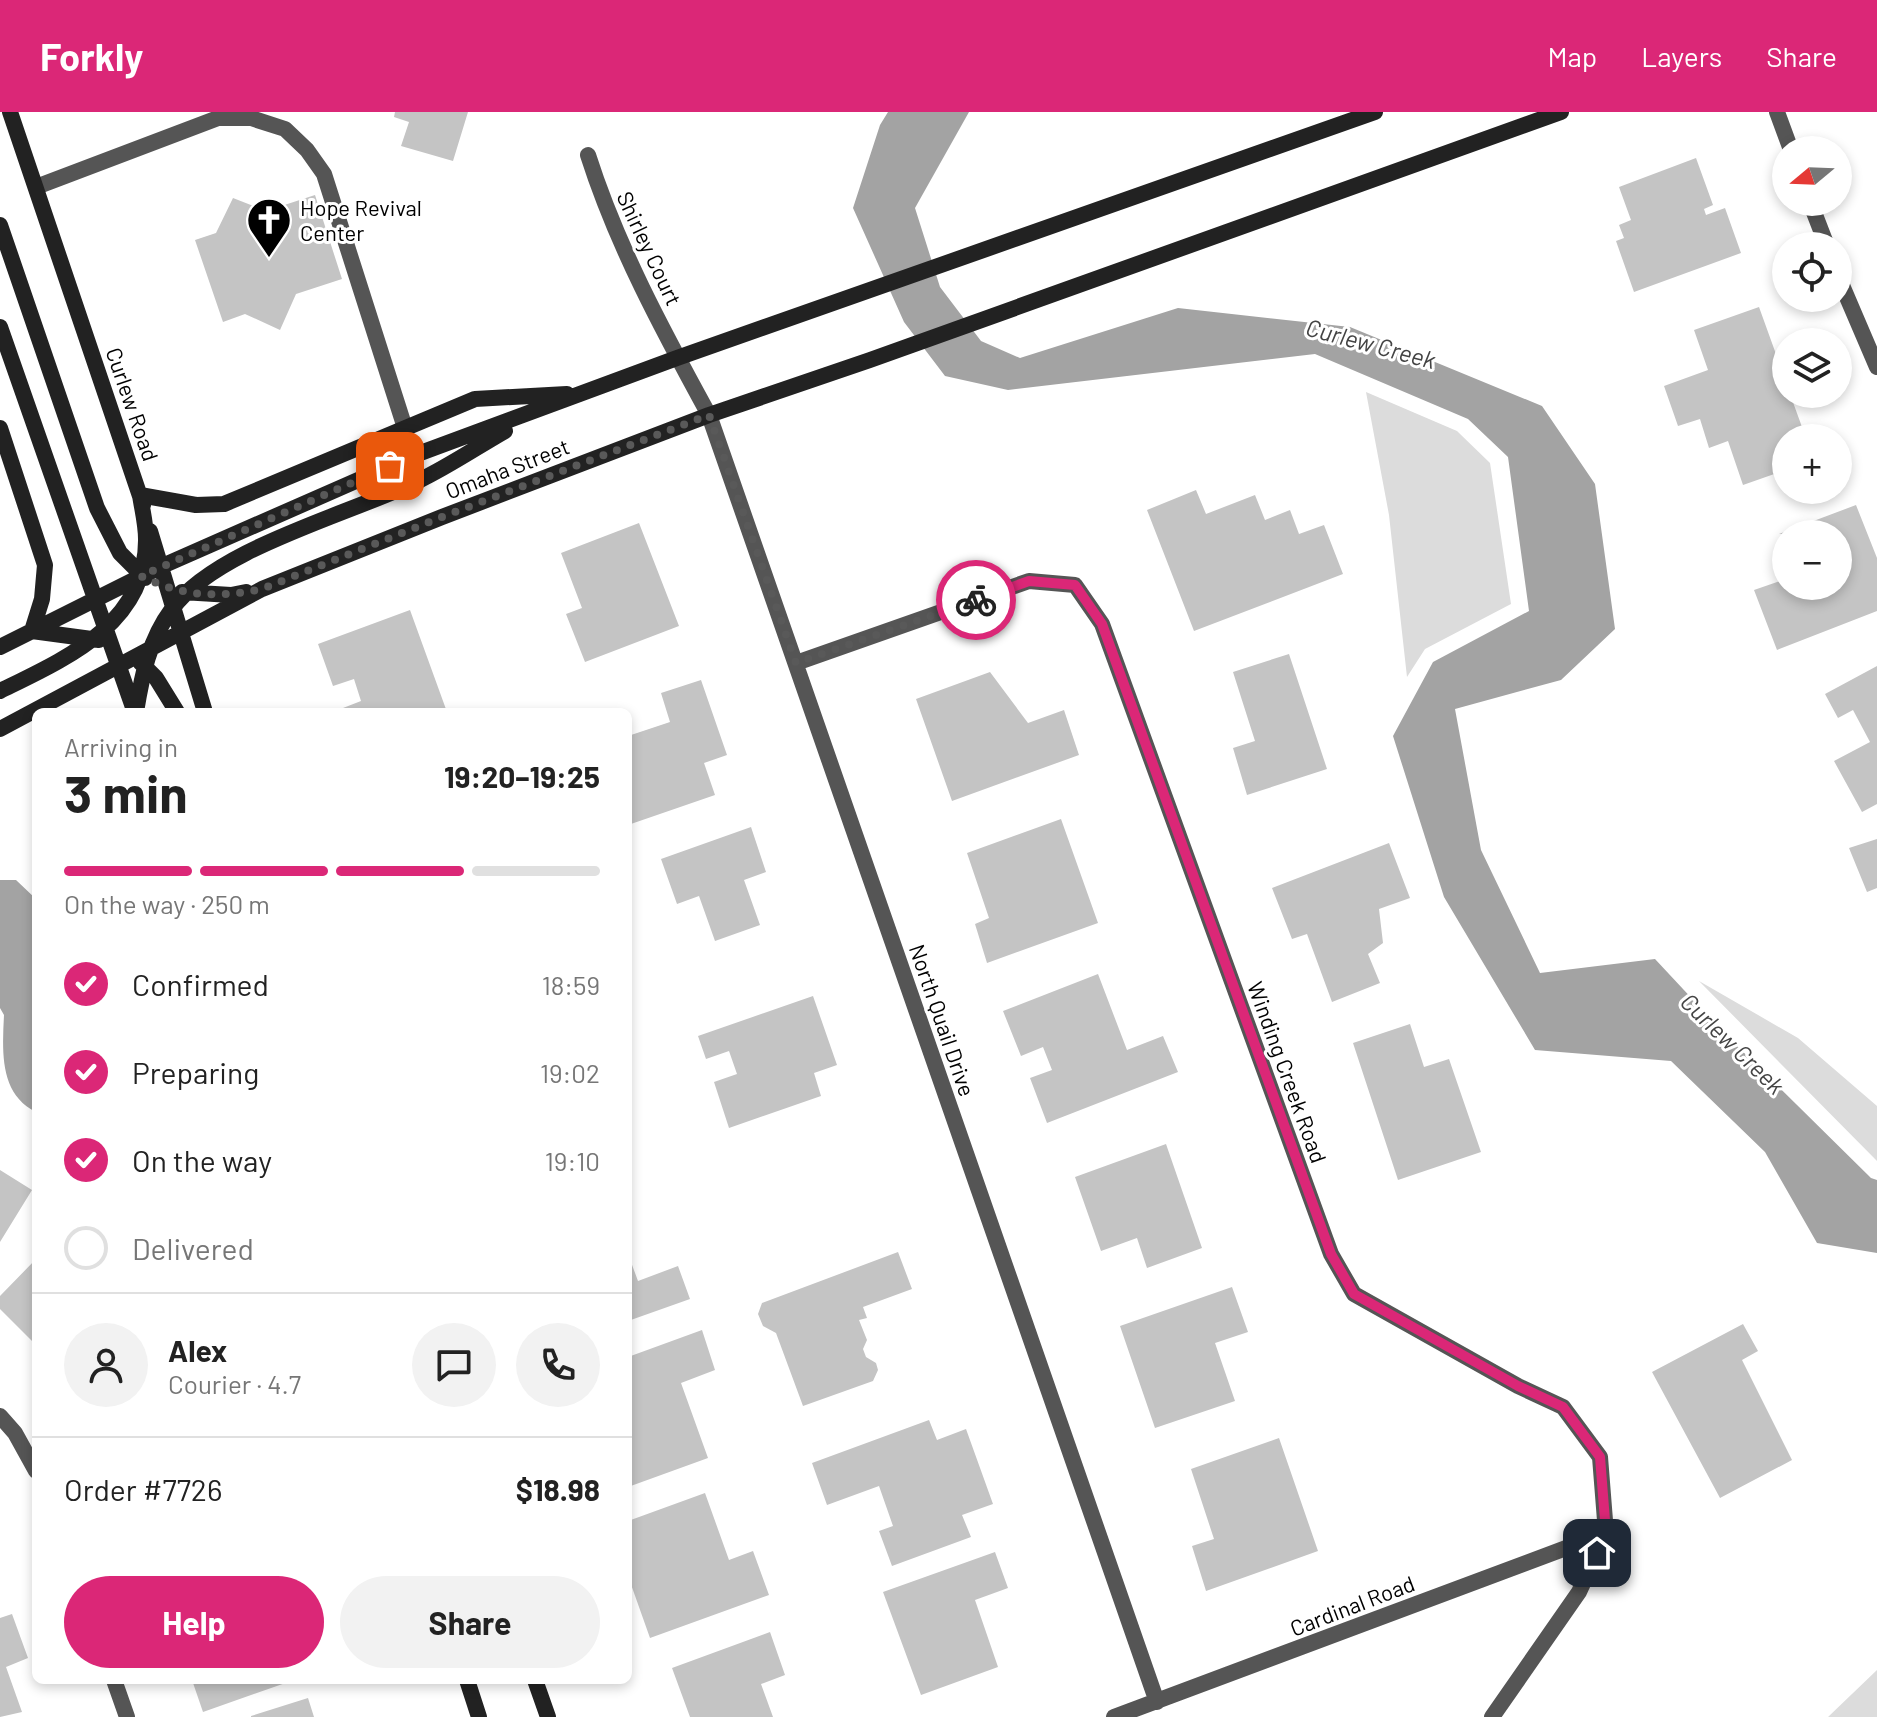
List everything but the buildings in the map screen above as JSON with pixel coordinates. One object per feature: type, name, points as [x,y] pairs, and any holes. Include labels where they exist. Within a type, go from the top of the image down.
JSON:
[{"type":"main road","name":"Curlew Road","points":[[10,112],[140,495],[204,708]]},
{"type":"main road","name":"Omaha Street","points":[[0,647],[160,567],[415,455],[677,358],[1375,112]]},
{"type":"main road","name":"Omaha Street","points":[[40,708],[119,667],[143,658],[180,632],[262,589],[442,517],[709,415],[1556,113]]},
{"type":"main road","points":[[0,225],[97,508],[120,553],[141,576],[166,589],[187,594],[231,595],[262,589]]},
{"type":"main road","points":[[0,327],[95,600],[103,637],[119,667],[134,708]]},
{"type":"main road","points":[[0,691],[103,637],[126,608],[141,576],[146,539],[140,495],[196,505],[224,504],[475,399],[586,393]]},
{"type":"main road","points":[[136,708],[143,658],[172,608],[203,578],[246,554],[420,480],[544,408]]},
{"type":"main road","points":[[0,428],[45,565],[42,599],[32,631],[103,637],[143,658],[175,708]]},
{"type":"main road","name":"Omaha Street","points":[[0,729],[32,712]]},
{"type":"main road","points":[[468,1684],[479,1717]]},
{"type":"main road","points":[[536,1684],[548,1717]]},
{"type":"street","points":[[1777,112],[1786,136]]},
{"type":"street","points":[[36,187],[218,118],[251,118],[285,129],[307,150],[324,174],[405,428]]},
{"type":"street","name":"Shirley Court","points":[[588,155],[606,209],[677,358]]},
{"type":"street","points":[[1852,309],[1877,367]]},
{"type":"street","name":"North Quail Drive","points":[[677,358],[709,415],[1157,1702]]},
{"type":"street","name":"Winding Creek Road","points":[[796,663],[1029,581],[1075,585],[1102,624],[1331,1254],[1354,1294],[1518,1386],[1563,1407],[1600,1457],[1606,1533],[1579,1592],[1492,1717]]},
{"type":"street","points":[[0,1416],[15,1433],[32,1464]]},
{"type":"street","name":"Cardinal Road","points":[[1114,1717],[1606,1533]]},
{"type":"street","points":[[115,1684],[127,1717]]},
{"type":"shaded area","points":[[1366,392],[1457,431],[1490,463],[1511,604],[1425,649],[1407,677],[1389,515]]},
{"type":"shaded area","points":[[1699,981],[1798,1038],[1877,1106],[1877,1161]]},
{"type":"shaded area","points":[[1877,1670],[1877,1717],[1828,1717]]},
{"type":"water","name":"Curlew Creek","points":[[888,112],[969,112],[915,208],[940,287],[981,341],[1020,358],[1178,308],[1350,327],[1542,406],[1595,484],[1615,629],[1561,680],[1455,709],[1481,850],[1540,973],[1655,959],[1725,1034],[1871,1178],[1877,1180],[1877,1253],[1817,1243],[1765,1152],[1671,1061],[1535,1050],[1444,897],[1393,736],[1433,662],[1529,611],[1508,457],[1468,419],[1315,354],[1008,390],[945,376],[904,322],[853,208],[880,125]]},
{"type":"water","points":[[0,880],[16,880],[32,895],[32,1109],[16,1095],[10,1084],[4,1058],[4,1015],[0,1008]]},
{"type":"way so far","points":[[390,466],[141,576],[166,589],[187,594],[231,595],[262,589],[709,415],[796,663],[976,600]]},
{"type":"place","name":"Hope Revival Center","points":[[269,259]]},
{"type":"route","points":[[976,600],[1029,581],[1075,585],[1102,624],[1331,1254],[1354,1294],[1518,1386],[1563,1407],[1600,1457],[1606,1533],[1597,1553]]}]
